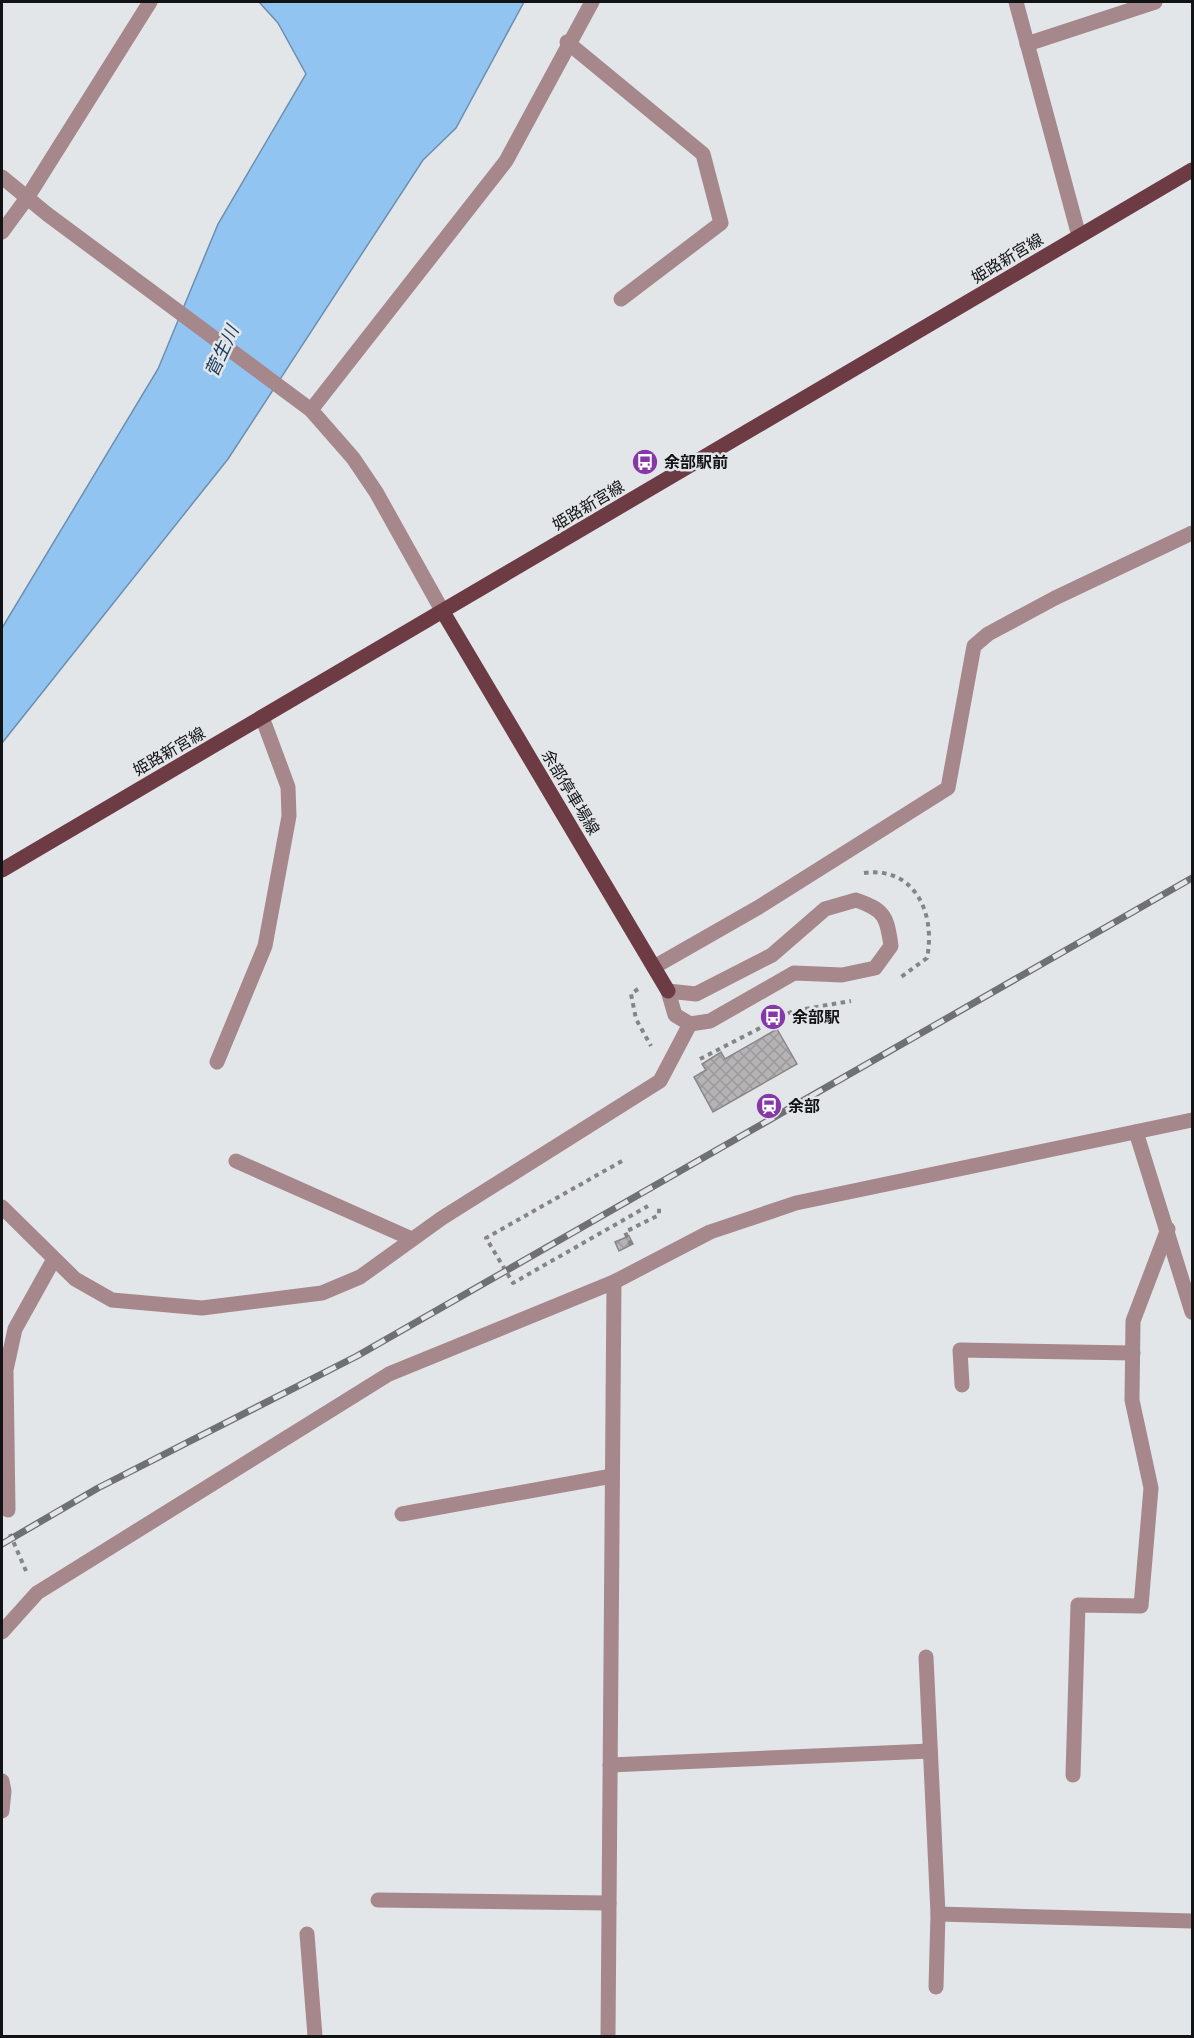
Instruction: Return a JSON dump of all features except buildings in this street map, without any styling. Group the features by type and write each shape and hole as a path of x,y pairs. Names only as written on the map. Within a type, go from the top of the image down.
{"main road":[{"name":"姫路新宮線","path":"2,870 1192,171"},
{"name":"余部停車場線","path":"443,612 668,991"}],"street":[{"path":"2,232 27,198 150,2"},
{"path":"311,410 506,161 567,42 592,2"},
{"path":"1016,2 1079,236"},
{"path":"1027,44 1155,2"},
{"path":"567,42 703,154 721,223 621,299"},
{"path":"2,177 46,214 311,410 353,458 376,492 443,612"},
{"path":"654,967 759,906 948,788 974,646 988,634 1056,598 1192,533"},
{"path":"217,1062 265,946 289,816 288,787 262,717"},
{"path":"856,900 875,907 888,922 891,946 875,968 842,975 794,973 710,1021 690,1024 675,1015 668,991 696,994 772,955 825,909 856,900"},
{"path":"2,1207 75,1279 112,1300 202,1308 322,1293 360,1276 412,1239 660,1081 690,1024"},
{"path":"2,1632 37,1593 389,1374 614,1282 710,1232 796,1203 1192,1120"},
{"path":"1136,1132 1192,1312"},
{"path":"236,1161 412,1239"},
{"path":"1073,1775 1078,1605 1141,1606 1151,1488 1132,1400 1133,1321 1168,1229"},
{"path":"8,1510 6,1371 15,1329 54,1259"},
{"path":"608,2037 614,1282"},
{"path":"962,1385 960,1350 1133,1353"},
{"path":"402,1514 612,1476"},
{"path":"926,1657 938,1914 936,1987"},
{"path":"610,1765 930,1751"},
{"path":"2,1781 4,1791 2,1811"},
{"path":"378,1899 609,1903"},
{"path":"938,1914 1192,1921"},
{"path":"307,1934 315,2037"}],"path":[{"path":"622,1161 486,1238 513,1283 648,1206"},
{"path":"635,1252 625,1232 659,1215 659,1208"},
{"path":"8,1510 11,1539 37,1593"}],"water":[{"name":"菅生川","path":"259,2 524,2 456,128 423,160 228,459 2,743 2,628 158,369 218,224 306,74 278,23"}],"railway":[{"path":"2,1544 98,1488 357,1356 1192,878"}],"place":[{"name":"余部駅前","path":"645,462"},
{"name":"余部駅","path":"773,1017"},
{"name":"余部","path":"769,1106"}]}
